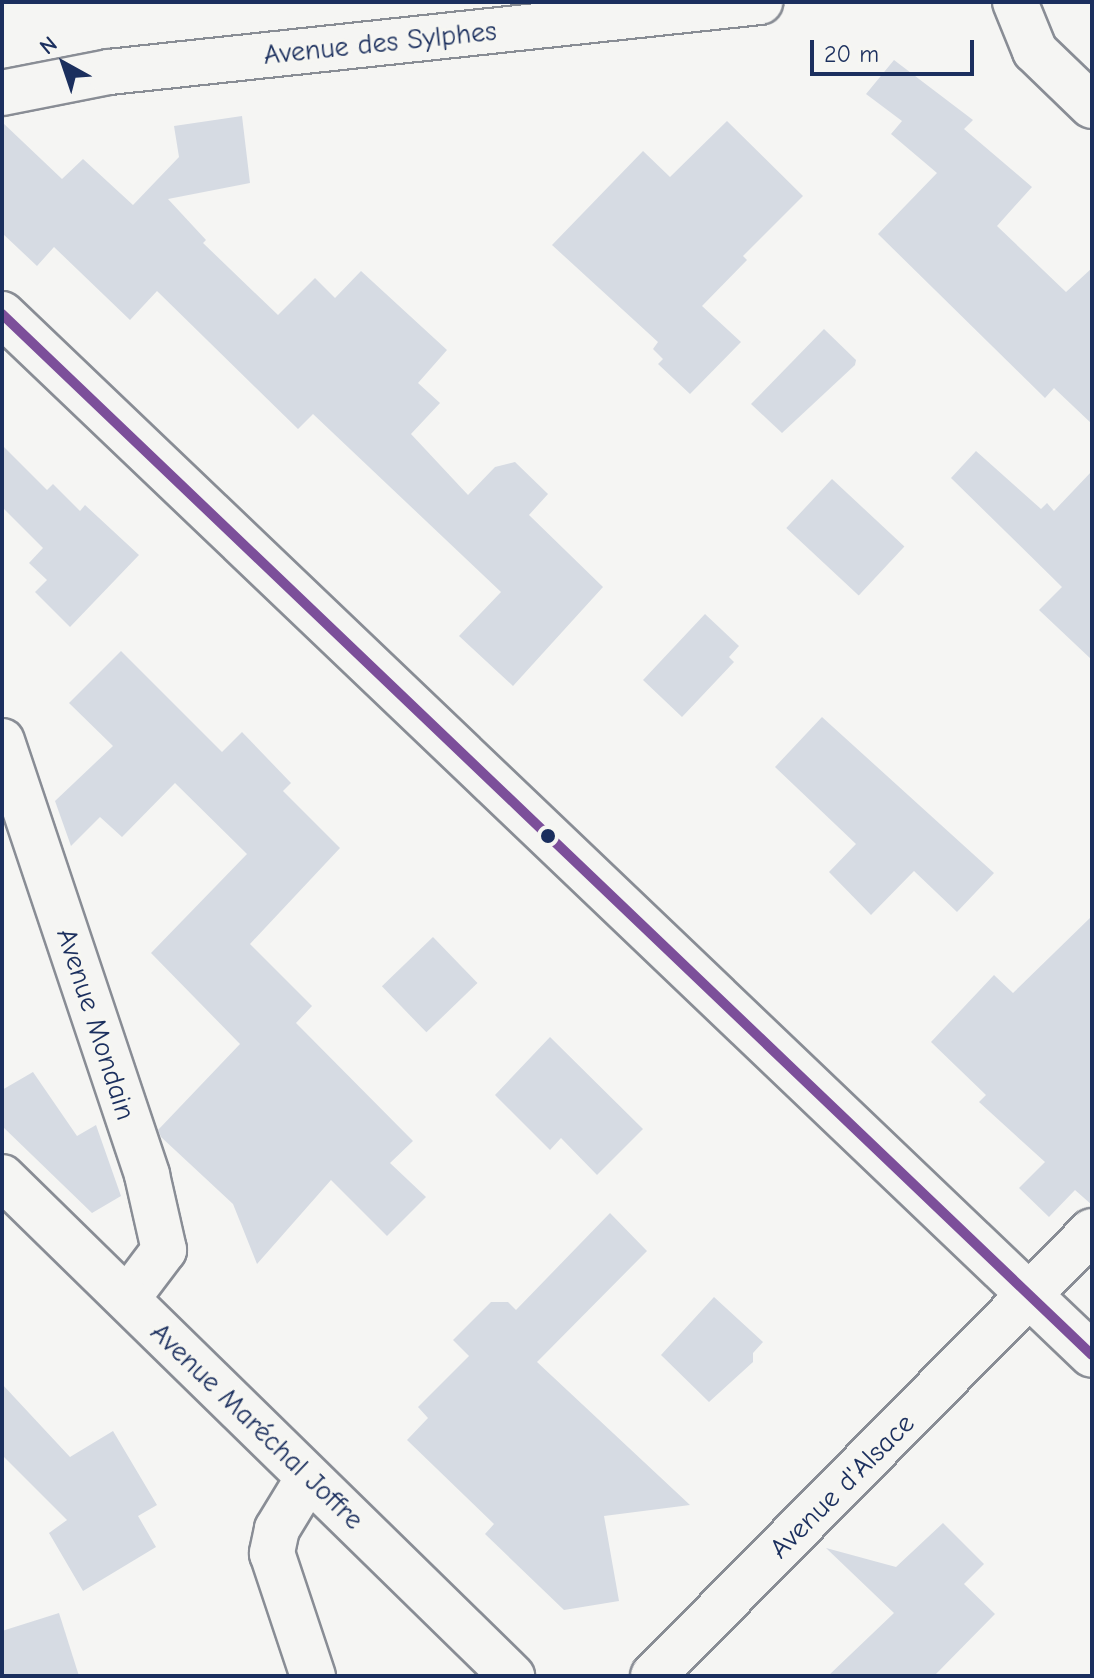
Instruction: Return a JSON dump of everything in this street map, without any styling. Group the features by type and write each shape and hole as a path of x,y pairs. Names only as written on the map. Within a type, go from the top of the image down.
{"street":[{"name":"Avenue des Sylphes","path":"2,93 109,72 760,2"},
{"path":"1015,2 1035,51 1092,106"},
{"path":"2,314 1092,1355"},
{"name":"Avenue Mondain","path":"2,741 147,1175 164,1250 127,1299"},
{"name":"Avenue Maréchal Joffre","path":"2,1177 512,1676"},
{"name":"Avenue d'Alsace","path":"653,1676 1092,1231"},
{"path":"308,1478 277,1529 272,1553 313,1676"}],"building":[{"path":"894,60 973,120 964,129 1032,187 997,226 1066,292 1092,268 1092,424 1054,388 1045,398 878,234 937,173 891,134 902,121 866,94"},
{"path":"242,116 250,183 168,199 206,240 203,243 278,315 315,278 335,298 361,271 447,350 418,383 440,403 411,434 468,495 495,467 515,462 548,494 529,515 603,587 513,686 459,636 501,592 313,414 298,429 157,291 130,320 54,247 37,266 2,233 2,122 62,179 83,159 133,205 179,157 174,126"},
{"path":"727,121 803,196 743,256 747,260 702,306 741,342 690,394 658,364 663,359 653,349 658,342 552,245 643,151 670,177"},
{"path":"824,329 856,360 855,365 782,433 751,404"},
{"path":"2,445 47,490 53,484 80,511 85,505 139,555 70,627 35,592 47,580 29,563 43,548 2,507"},
{"path":"976,451 1041,509 1047,503 1054,511 1092,471 1092,660 1039,610 1062,587 951,478"},
{"path":"832,479 904,547 859,596 786,528"},
{"path":"705,614 739,646 729,657 734,662 682,717 643,680"},
{"path":"121,651 222,752 242,732 291,783 283,791 340,848 250,944 312,1006 296,1023 413,1141 390,1163 426,1197 387,1236 331,1180 257,1264 233,1204 161,1137 158,1130 240,1044 151,953 247,854 175,783 122,837 100,817 71,846 55,801 113,746 69,703"},
{"path":"822,717 994,873 957,912 914,871 871,915 829,872 856,844 775,767"},
{"path":"1092,916 1092,1205 1075,1190 1049,1217 1019,1188 1045,1162 979,1102 986,1095 931,1042 994,975 1013,993"},
{"path":"433,937 477,983 426,1032 382,986"},
{"path":"550,1037 643,1129 597,1175 561,1138 550,1150 495,1095"},
{"path":"33,1072 77,1136 96,1125 121,1196 92,1213 2,1126 2,1090"},
{"path":"610,1213 647,1251 537,1362 690,1505 604,1516 619,1601 564,1610 485,1534 494,1524 407,1440 428,1418 418,1407 469,1356 453,1340 491,1302 508,1302 516,1310"},
{"path":"714,1297 763,1342 753,1353 753,1362 709,1402 661,1355"},
{"path":"2,1384 70,1457 113,1431 157,1505 138,1516 156,1547 83,1591 49,1533 67,1520 2,1455"},
{"path":"943,1523 984,1564 964,1584 995,1614 934,1676 828,1676 894,1613 826,1548 896,1567"},
{"path":"59,1613 79,1676 2,1676 2,1631"}],"transit line":[{"path":"2,314 1092,1355"}]}
